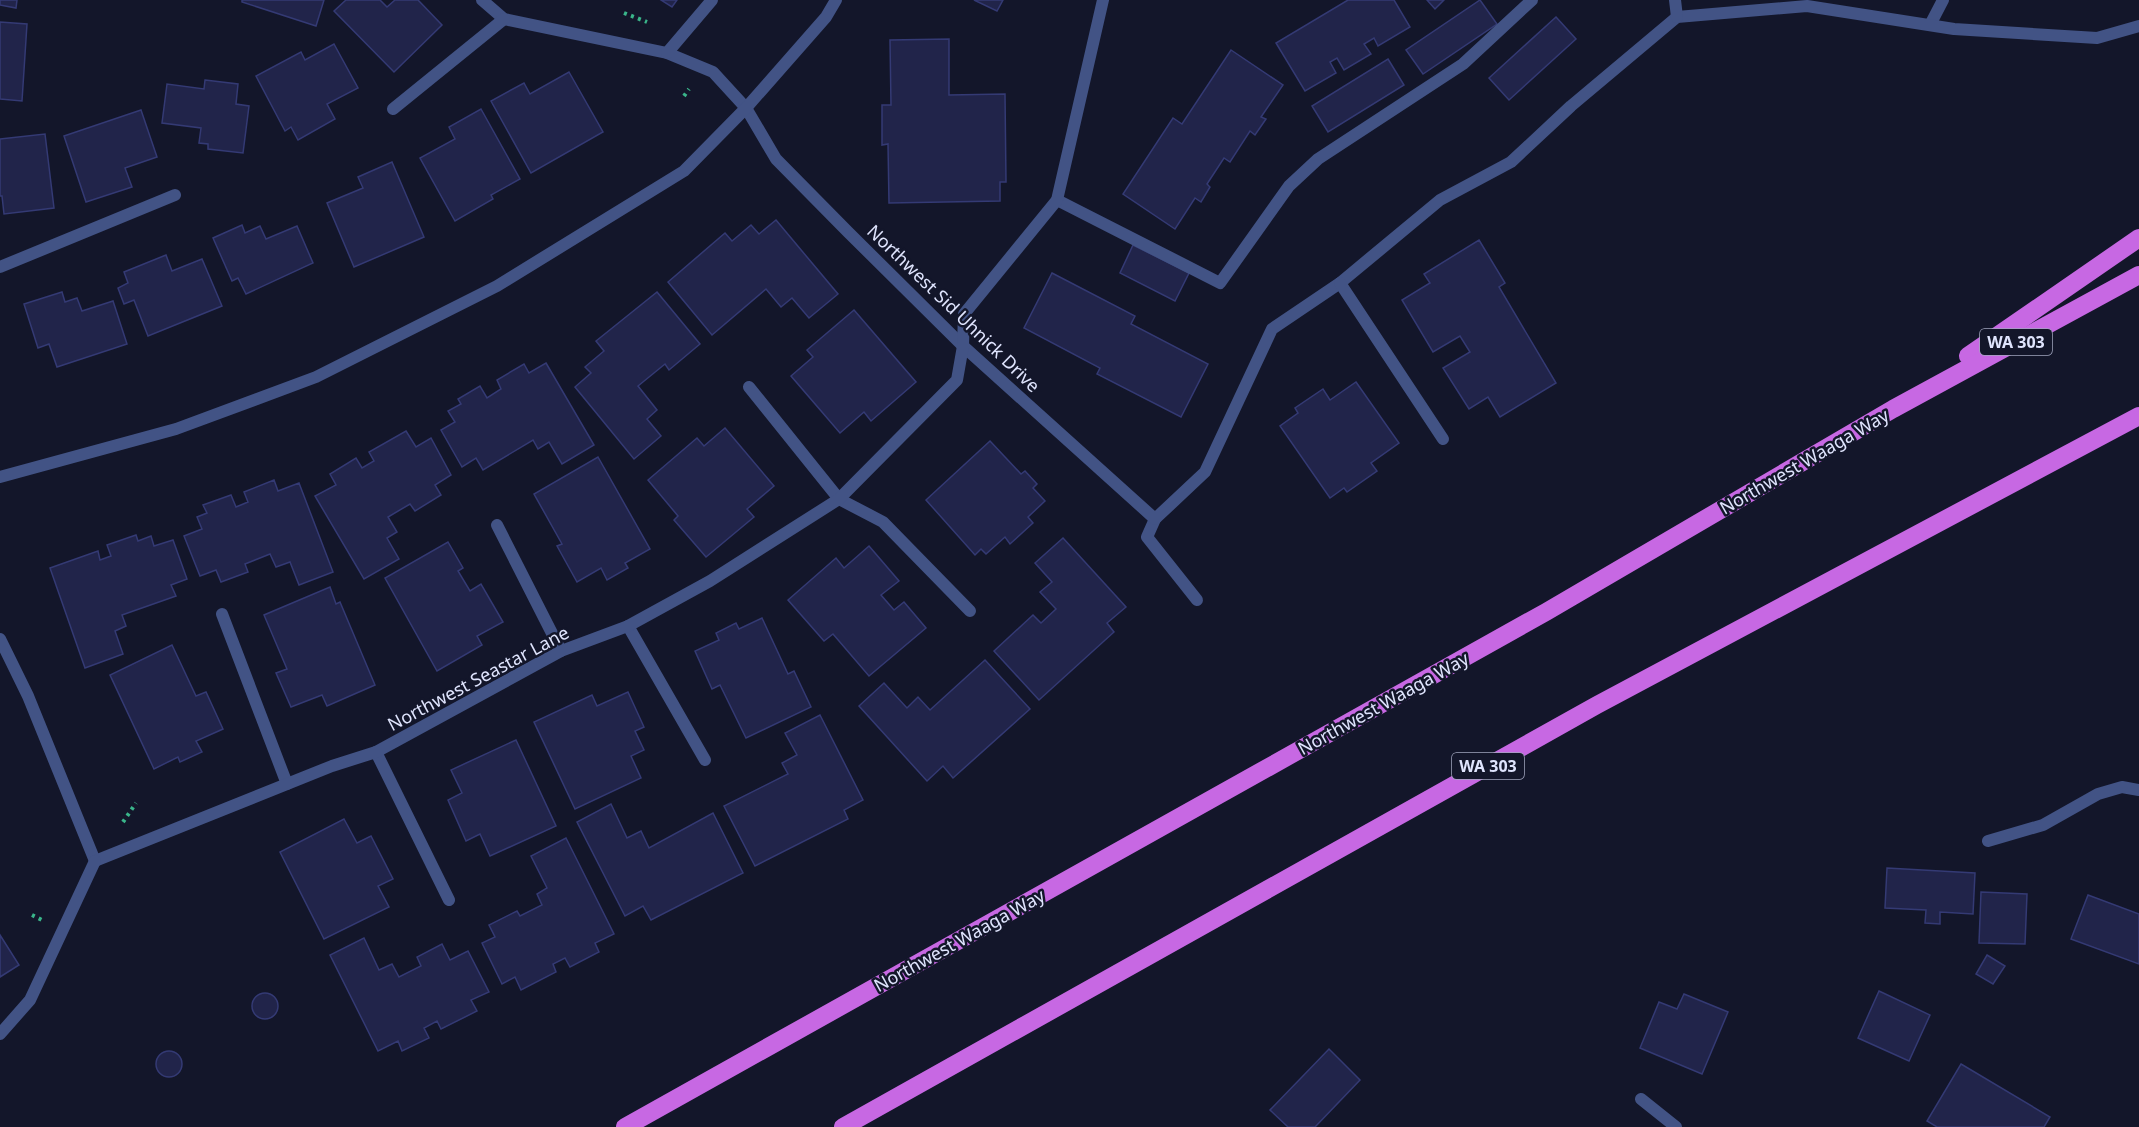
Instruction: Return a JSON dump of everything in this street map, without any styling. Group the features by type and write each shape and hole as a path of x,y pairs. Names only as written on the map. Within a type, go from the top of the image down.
{"highway":[{"path":"1893,409 2139,238"},
{"name":"Northwest Waaga Way","path":"625,1127 1546,612 1893,409 2139,275"},
{"name":"WA 303","path":"843,1127 1598,705 2139,416"}],"street":[{"path":"393,109 504,19 482,0"},
{"path":"667,53 712,0"},
{"path":"0,477 176,429 316,377 496,286 684,171 746,108 825,17 836,0"},
{"path":"1103,0 1057,200 1220,284 1289,186 1318,159 1463,64 1532,0"},
{"path":"1675,0 1677,17"},
{"path":"1930,25 1943,0"},
{"path":"1197,600 1147,537 1155,519 1206,472 1272,329 1340,283 1440,200 1511,162 1571,106 1677,17 1807,6 1954,28 2097,38 2139,26"},
{"name":"Northwest Sid Uhnick Drive","path":"504,19 667,53 713,72 746,108 776,159 963,346 1155,519"},
{"path":"0,267 175,195"},
{"name":"Northwest Seastar Lane","path":"95,861 332,766 376,752 561,651 628,626 710,581 839,499 957,380 963,346 964,314 1057,200"},
{"path":"1340,283 1443,439"},
{"path":"749,387 839,499 884,522 970,611"},
{"path":"497,525 561,651"},
{"path":"222,614 287,784"},
{"path":"628,626 705,760"},
{"path":"0,639 27,696 95,861 30,1000 0,1034"},
{"path":"376,752 449,900"},
{"path":"1988,841 2043,825 2098,794 2122,787 2139,790"},
{"path":"1641,1099 1676,1127"}],"building":[{"path":"0,0 17,0 16,8 0,5"},
{"path":"242,0 324,0 316,26 242,2"},
{"path":"346,0 380,0 387,7 395,0 418,0 442,25 394,72 334,11"},
{"path":"661,0 677,0 672,7"},
{"path":"974,0 1003,0 997,11"},
{"path":"1348,0 1394,0 1410,27 1378,46 1374,38 1364,44 1371,54 1344,70 1337,58 1330,62 1336,73 1305,91 1276,43"},
{"path":"1427,0 1444,0 1435,9"},
{"path":"1480,0 1497,24 1423,74 1406,50"},
{"path":"1556,17 1576,39 1509,100 1489,78"},
{"path":"0,22 27,24 22,101 0,99"},
{"path":"949,39 949,95 1005,94 1006,182 1000,182 1000,201 889,203 888,144 882,145 882,105 891,105 890,40"},
{"path":"334,44 358,88 327,104 335,119 298,140 291,127 285,131 256,76 301,52 305,60"},
{"path":"1231,50 1283,85 1261,117 1266,119 1255,135 1250,131 1230,162 1224,158 1207,184 1210,187 1201,202 1195,198 1175,229 1123,194 1173,118 1182,124"},
{"path":"1388,59 1404,85 1328,132 1312,106"},
{"path":"569,72 603,132 531,173 491,101 524,83 530,94"},
{"path":"205,80 238,84 236,104 249,106 243,153 208,149 208,144 199,143 201,128 162,123 167,84 204,89"},
{"path":"481,109 520,179 491,195 493,199 455,221 420,158 455,139 449,127"},
{"path":"141,110 157,157 125,168 132,187 86,202 64,136"},
{"path":"45,134 54,208 4,214 2,196 0,196 0,139"},
{"path":"392,162 424,237 354,267 327,203 363,188 358,177"},
{"path":"776,220 838,294 809,318 792,298 781,307 766,289 712,335 668,282 725,233 732,241 751,225 759,234"},
{"path":"242,225 245,233 260,226 266,239 297,226 313,263 246,294 238,278 232,281 213,238"},
{"path":"1479,240 1505,283 1499,287 1556,383 1500,417 1488,397 1469,409 1443,368 1470,352 1460,336 1433,352 1402,300 1430,283 1424,274"},
{"path":"1133,245 1189,273 1175,301 1120,273"},
{"path":"166,255 172,271 202,259 222,306 148,336 134,300 124,304 118,288 128,283 124,272"},
{"path":"1052,273 1135,316 1131,324 1208,364 1181,417 1097,374 1100,368 1024,328"},
{"path":"62,292 65,302 77,298 82,311 113,301 127,344 57,367 49,344 38,348 24,304"},
{"path":"657,292 700,344 669,370 665,364 638,386 657,410 647,419 661,436 634,459 575,387 591,373 585,367 604,351 596,341"},
{"path":"854,310 916,382 871,421 864,412 840,433 791,376 813,357 807,350"},
{"path":"546,363 594,445 562,464 549,442 538,449 533,440 483,470 476,458 462,467 441,430 455,422 448,411 461,404 458,399 480,386 487,398 501,389 497,380 524,364 529,373"},
{"path":"1356,382 1399,443 1371,463 1377,471 1347,492 1344,488 1330,498 1280,426 1298,413 1295,408 1323,389 1330,400"},
{"path":"725,428 774,486 747,509 754,517 706,557 674,520 678,516 648,480 697,438 704,446"},
{"path":"406,431 416,447 431,438 451,475 435,485 441,495 415,511 410,504 388,517 397,532 387,538 399,559 364,579 315,496 336,485 330,474 356,458 362,468 374,461 369,452"},
{"path":"990,441 1021,474 1025,471 1037,484 1033,488 1045,501 1028,517 1033,523 1010,544 1005,537 986,554 981,549 975,555 926,500"},
{"path":"598,457 650,549 625,563 628,568 607,580 601,568 577,582 557,546 562,544 534,494"},
{"path":"274,480 278,491 299,483 333,572 299,585 290,562 276,567 270,554 245,564 248,572 221,582 216,570 200,576 184,536 202,529 197,517 207,513 203,505 231,495 236,507 248,502 244,492"},
{"path":"136,535 138,541 151,536 154,546 173,540 187,579 171,585 176,596 122,615 126,626 115,631 123,654 85,668 50,568 98,551 100,560 111,556 107,545"},
{"path":"1063,538 1126,607 1107,623 1114,632 1039,700 994,651 1033,615 1041,623 1056,609 1040,592 1052,582 1035,563"},
{"path":"448,542 463,568 458,571 470,591 481,584 503,622 477,636 482,645 437,671 385,578"},
{"path":"869,546 899,581 881,595 894,610 904,602 926,628 869,676 833,634 824,641 788,600 836,558 844,568"},
{"path":"330,587 336,604 340,602 375,685 327,706 322,695 291,707 276,673 287,669 264,615"},
{"path":"762,618 788,674 794,671 811,707 746,738 720,685 712,689 695,651 719,640 716,633 736,623 739,629"},
{"path":"172,645 196,696 206,692 223,729 196,741 202,752 180,762 178,757 154,769 110,675"},
{"path":"985,660 1030,709 953,778 943,766 927,781 859,706 884,683 907,708 918,697 930,710"},
{"path":"628,692 644,727 635,731 644,750 631,756 641,778 575,809 534,722 592,695 597,706"},
{"path":"820,715 863,800 844,810 848,819 755,866 724,806 788,774 782,763 797,755 785,733"},
{"path":"516,740 556,826 490,856 480,834 466,841 448,800 462,793 451,770"},
{"path":"611,804 627,838 641,831 649,848 713,813 743,873 651,920 643,906 625,916 577,822"},
{"path":"344,819 357,843 371,836 393,879 378,886 389,907 324,939 280,852"},
{"path":"566,838 614,934 595,943 599,952 570,967 565,958 553,964 556,972 521,990 515,977 502,984 482,943 495,937 489,925 517,911 520,916 542,905 537,894 547,888 531,856"},
{"path":"1887,868 1975,873 1973,914 1940,912 1940,924 1925,923 1926,910 1885,908"},
{"path":"1981,892 2027,894 2025,944 1979,943"},
{"path":"2088,895 2139,914 2139,964 2071,939"},
{"path":"0,935 19,965 0,977"},
{"path":"364,938 379,970 392,964 399,977 421,966 417,957 442,944 450,960 468,951 489,992 471,1000 477,1011 441,1029 437,1021 424,1028 429,1038 402,1051 398,1041 378,1051 330,955"},
{"path":"1987,955 2005,966 1993,984 1976,974"},
{"path":"1879,991 1930,1015 1909,1061 1858,1038"},
{"path":"265,993 274,997 278,1006 274,1015 265,1019 256,1015 252,1006 256,997"},
{"path":"1684,994 1728,1012 1702,1074 1640,1048 1659,1002 1677,1009"},
{"path":"1329,1049 1360,1080 1315,1127 1288,1127 1270,1110"},
{"path":"169,1051 178,1055 182,1064 178,1073 169,1077 160,1073 156,1064 160,1055"},
{"path":"1961,1064 2050,1117 2044,1127 1937,1127 1927,1121"}]}
